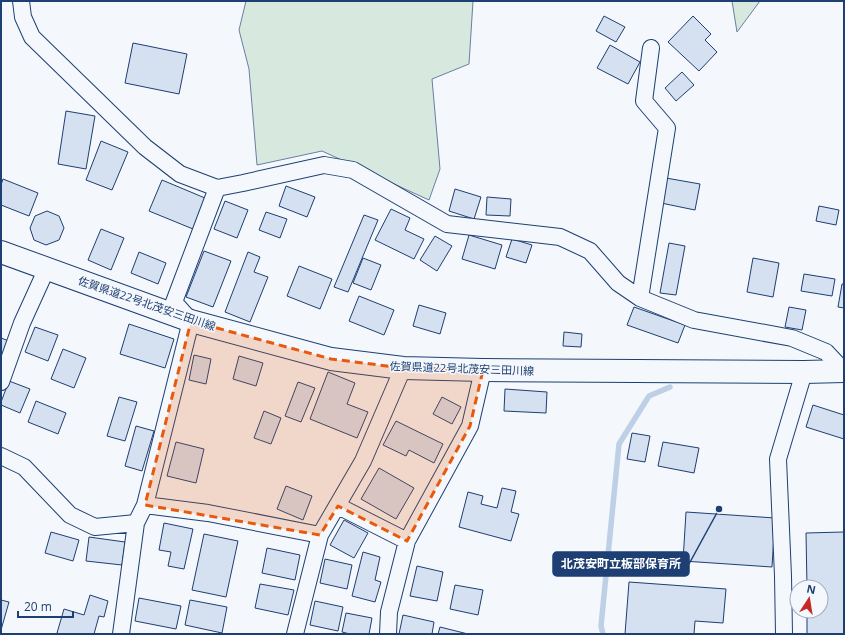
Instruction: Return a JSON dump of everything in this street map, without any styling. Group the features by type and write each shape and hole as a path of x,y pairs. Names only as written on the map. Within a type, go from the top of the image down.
{"main road":[{"name":"佐賀県道22号北茂安三田川線","path":"1,252 191,321 331,359 403,368 483,370 844,371"}],"street":[{"path":"21,1 23,17 32,37 145,147 180,174 217,188 243,184 324,165 353,170 447,224 560,237 590,251 618,283 640,298 694,320 792,338 826,352 844,371"},
{"path":"640,298 667,128 644,101 651,48"},
{"path":"121,634 136,523 145,504 191,321 174,302 217,188"},
{"path":"1,382 22,323 47,268"},
{"path":"295,634 320,535 363,461 403,368"},
{"path":"388,634 389,612 407,541 470,426 483,370"},
{"path":"784,634 778,459 804,372"},
{"path":"1,456 24,467 70,515 76,518 95,527 136,523"},
{"path":"145,504 208,513 320,535"},
{"path":"338,506 407,541"}],"highlighted area":[{"path":"191,321 331,359 403,368 483,370 470,426 407,541 338,506 320,535 145,505"}],"shaded area":[{"path":"246,1 473,1 469,64 432,79 440,169 429,200 322,151 257,165 249,69 239,30"},
{"path":"732,1 760,1 737,32"}],"building":[{"path":"604,16 625,27 616,42 596,31"},
{"path":"693,16 711,34 705,40 717,52 699,71 668,42"},
{"path":"133,43 187,54 179,94 125,83"},
{"path":"610,45 640,62 628,84 597,68"},
{"path":"682,72 694,85 676,101 665,88"},
{"path":"66,111 95,116 86,169 58,164"},
{"path":"101,141 128,152 112,190 86,180"},
{"path":"666,178 700,184 695,210 661,203"},
{"path":"3,179 38,193 29,216 1,205 1,185"},
{"path":"162,180 205,198 193,229 149,211"},
{"path":"286,186 315,197 307,217 279,206"},
{"path":"455,189 481,197 474,219 449,211"},
{"path":"487,197 511,199 510,216 486,215"},
{"path":"225,201 248,210 237,238 214,229"},
{"path":"819,206 839,210 836,225 816,221"},
{"path":"391,209 410,218 405,230 424,239 414,259 375,240"},
{"path":"47,211 59,216 64,228 59,240 46,245 34,240 30,228 35,216"},
{"path":"266,212 287,219 280,238 259,230"},
{"path":"364,215 378,220 348,292 334,287"},
{"path":"101,229 124,238 111,270 88,260"},
{"path":"469,235 502,245 495,269 462,259"},
{"path":"435,236 452,246 437,271 420,260"},
{"path":"512,239 532,245 526,263 506,257"},
{"path":"669,243 685,246 676,295 660,293"},
{"path":"204,251 231,261 213,307 186,297"},
{"path":"139,252 166,263 158,284 131,273"},
{"path":"248,252 260,257 254,272 268,277 250,322 225,312"},
{"path":"363,258 381,265 371,290 353,283"},
{"path":"753,258 779,263 773,297 747,292"},
{"path":"299,266 332,279 320,309 287,296"},
{"path":"804,274 835,279 832,296 801,291"},
{"path":"842,284 844,284 844,308 838,307"},
{"path":"359,296 394,310 384,335 349,321"},
{"path":"419,305 446,313 440,334 413,326"},
{"path":"634,307 685,325 678,343 627,325"},
{"path":"789,307 806,310 802,330 785,327"},
{"path":"129,324 174,339 165,368 120,354"},
{"path":"35,327 58,335 48,361 25,352"},
{"path":"564,332 582,334 581,347 563,346"},
{"path":"1,338 9,341 1,360"},
{"path":"63,349 86,358 74,388 51,379"},
{"path":"194,355 211,359 206,384 189,380"},
{"path":"239,356 263,363 256,386 233,379"},
{"path":"328,372 355,383 347,404 368,412 357,438 310,419"},
{"path":"9,381 30,389 20,413 1,405"},
{"path":"298,382 315,388 301,422 285,416"},
{"path":"505,389 547,392 546,413 504,411"},
{"path":"119,397 137,402 125,441 107,436"},
{"path":"442,397 461,407 452,424 433,414"},
{"path":"36,401 66,413 58,434 28,422"},
{"path":"813,405 844,415 844,439 806,427"},
{"path":"264,411 281,418 271,444 254,438"},
{"path":"396,421 443,444 434,463 409,450 406,456 383,445"},
{"path":"136,426 154,431 142,471 125,466"},
{"path":"632,433 650,436 645,462 627,459"},
{"path":"176,442 204,449 196,483 167,476"},
{"path":"663,442 699,448 694,473 658,466"},
{"path":"379,468 414,488 396,519 361,499"},
{"path":"286,486 312,496 303,520 277,509"},
{"path":"502,488 516,491 511,512 519,514 511,541 459,527 468,492 483,496 481,504 497,508"},
{"path":"686,512 775,518 772,567 683,561"},
{"path":"344,520 368,533 354,558 330,545"},
{"path":"164,523 193,529 184,569 168,566 171,552 159,550"},
{"path":"51,532 79,540 73,561 45,553"},
{"path":"844,532 844,634 807,634 807,619 829,619 829,579 807,579 806,533"},
{"path":"204,534 238,541 226,597 192,590"},
{"path":"89,537 125,542 122,565 86,561"},
{"path":"267,548 300,555 295,580 262,573"},
{"path":"363,552 380,557 375,580 381,582 375,602 352,596"},
{"path":"325,559 352,565 347,589 320,583"},
{"path":"417,566 443,572 437,601 410,596"},
{"path":"629,582 726,589 723,623 695,621 694,634 625,634"},
{"path":"260,584 294,590 288,615 255,608"},
{"path":"455,585 483,590 478,615 450,609"},
{"path":"90,595 108,601 104,617 99,616 94,634 57,633 64,609 84,615"},
{"path":"139,598 181,606 176,629 135,621"},
{"path":"1,600 9,602 1,630"},
{"path":"190,600 227,607 222,633 185,625"},
{"path":"315,601 343,607 338,631 310,625"},
{"path":"346,613 372,618 369,634 350,634 342,632"},
{"path":"403,615 434,622 432,634 399,634"},
{"path":"440,627 468,634 438,634"}],"waterway":[{"path":"603,634 601,626 619,444 649,396 670,387"}],"place":[{"name":"北茂安町立板部保育所","path":"719,509"}]}
